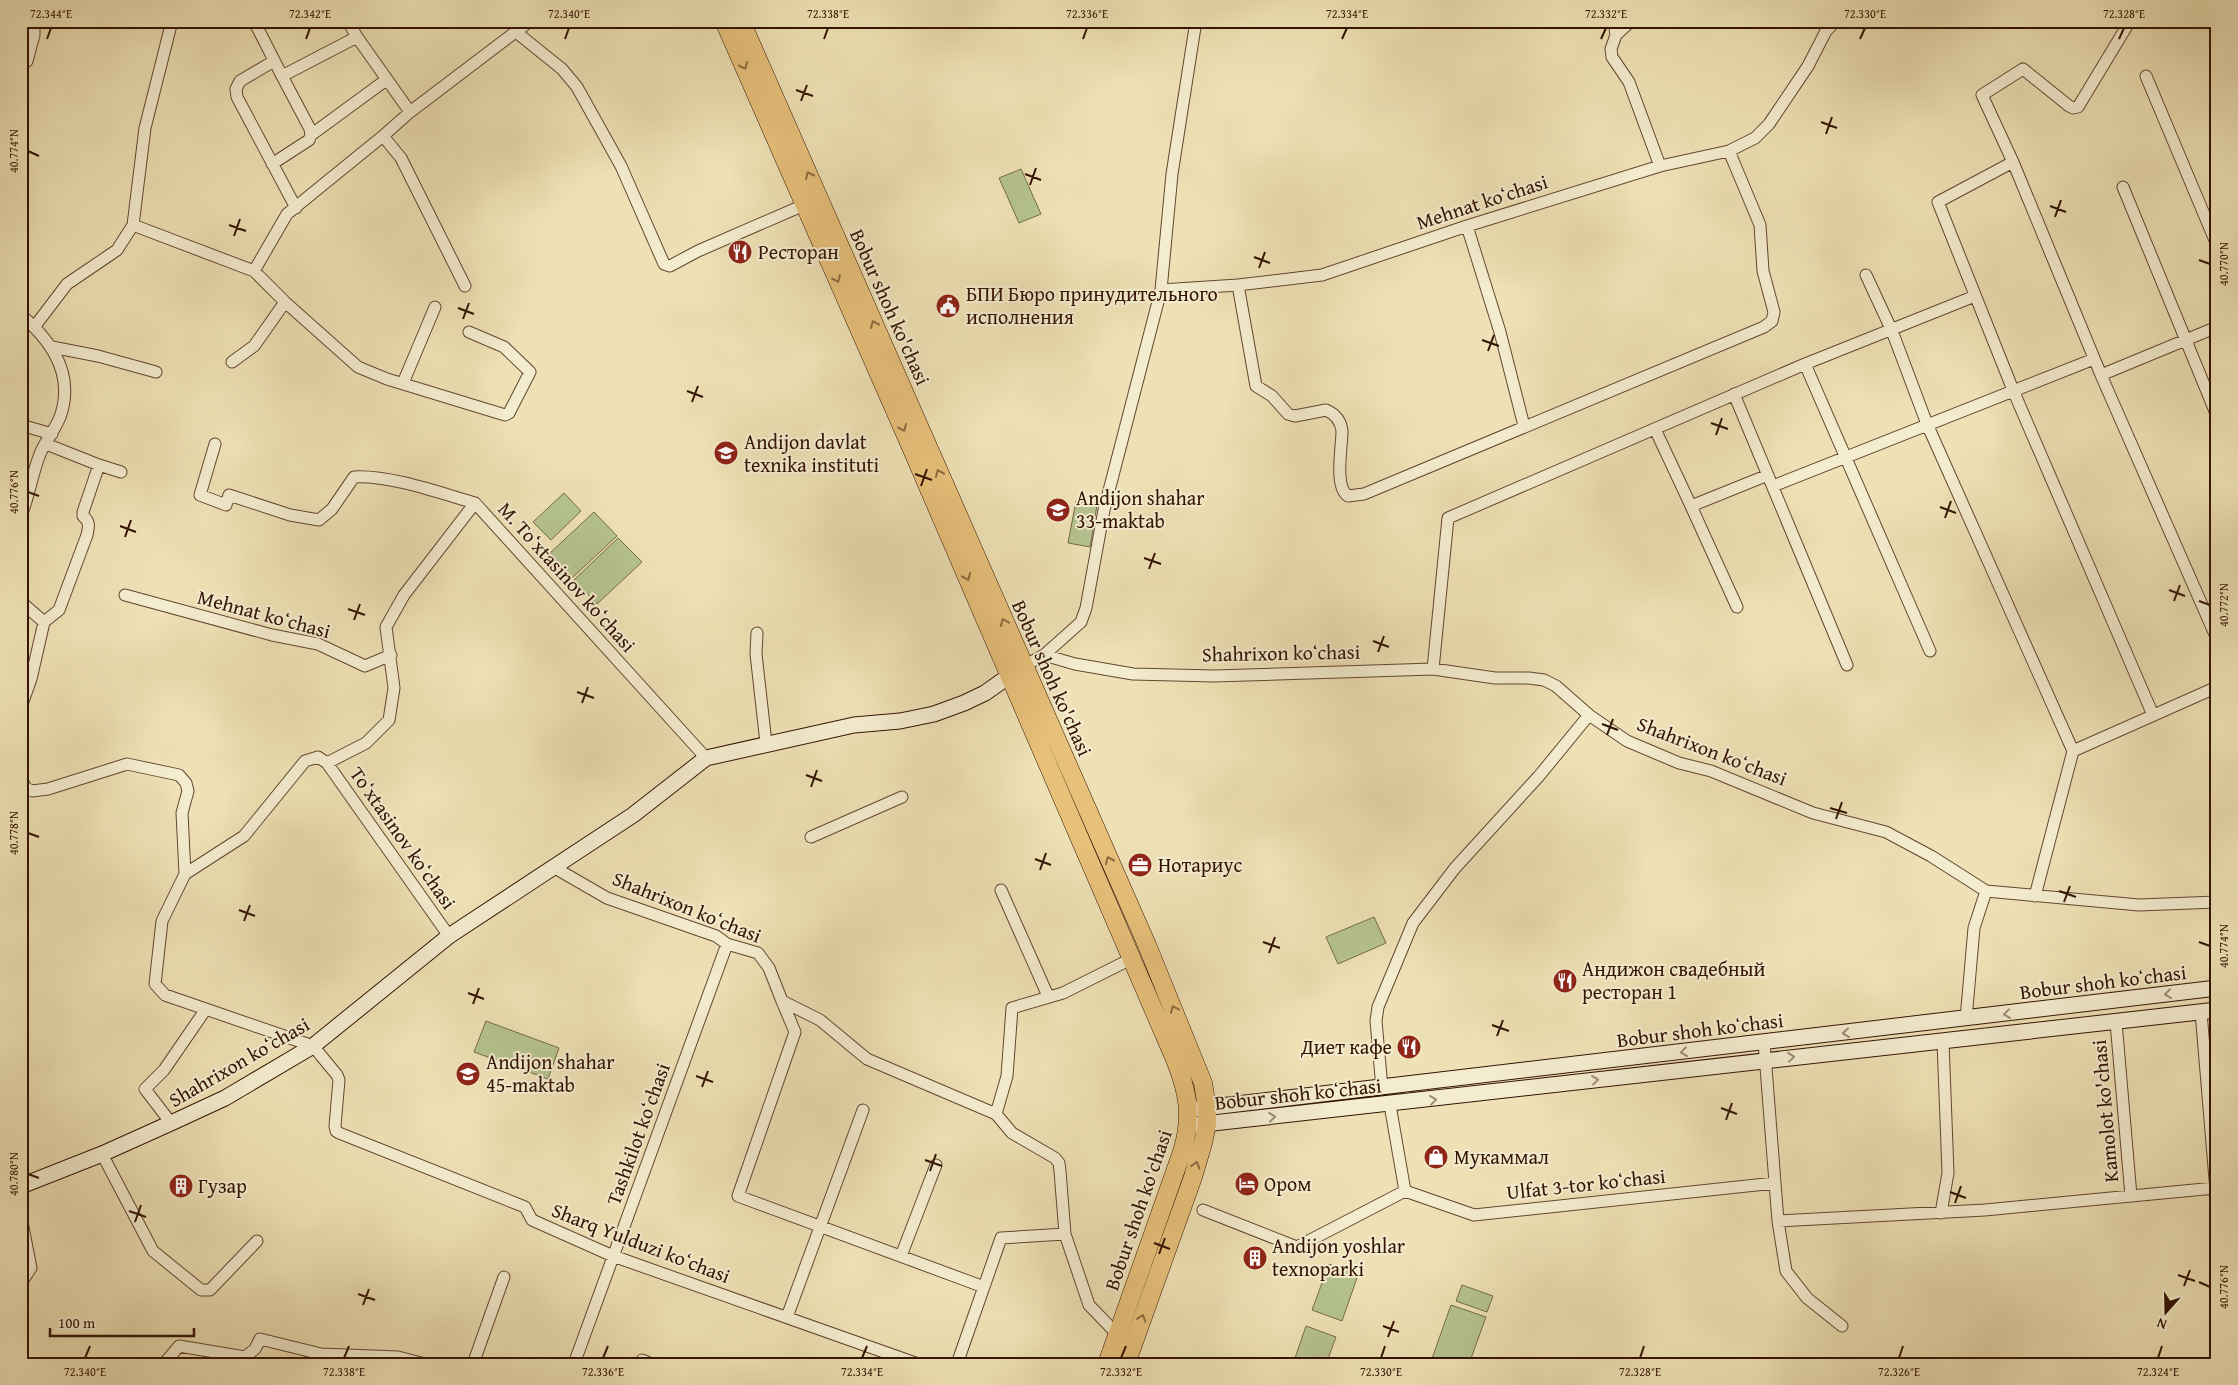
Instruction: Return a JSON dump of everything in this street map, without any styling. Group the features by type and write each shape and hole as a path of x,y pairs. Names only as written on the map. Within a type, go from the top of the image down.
{"main road":[{"name":"Bobur shoh ko'chasi","path":"724,21 903,429 1195,1059 1203,1083 1207,1116 1193,1177 1126,1364"},
{"name":"Bobur shoh ko'chasi","path":"741,21 1016,671 1131,958 1176,1061 1188,1097 1189,1118 1176,1170 1107,1364"},
{"name":"Shahrixon koʻchasi","path":"21,1186 171,1124 225,1098 313,1046 449,936 633,815 706,758 766,743 854,725 900,721 934,714 985,693 1016,671"},
{"name":"Bobur shoh koʻchasi","path":"1207,1116 1240,1104 2217,988"},
{"name":"Bobur shoh koʻchasi","path":"1189,1118 1207,1116 1244,1120 1390,1105 1766,1060 1943,1042 2217,1010"},
{"path":"1240,1104 1244,1120"}],"street":[{"path":"27,60 34,34 34,21"},
{"path":"35,326 67,284 117,250 133,225 145,128 172,21"},
{"path":"254,21 310,129 311,135"},
{"path":"348,21 386,80 410,112"},
{"path":"254,271 287,214 410,112 530,21"},
{"path":"1016,671 1044,654 1081,622 1086,608 1104,510 1161,290 1172,174 1196,21"},
{"path":"1614,21 1616,35"},
{"path":"1631,21 1616,35 1611,49 1612,58 1629,82 1660,166"},
{"name":"Mehnat koʻchasi","path":"1161,290 1238,285 1322,276 1467,226 1660,166 1729,151 1755,138 1770,124 1808,66 1826,31 1836,21"},
{"path":"2130,21 2078,107 2069,106 2023,69 1982,95 2013,162 2094,359 2217,638"},
{"path":"516,32 562,69 577,87 621,166 664,264 670,266 698,251 804,206"},
{"path":"282,76 357,36"},
{"path":"274,60 240,81 236,89 237,97 296,208"},
{"path":"2146,76 2217,245"},
{"path":"272,164 309,140 311,135 386,80"},
{"path":"383,136 401,158 465,286"},
{"path":"1238,285 1256,386 1272,396 1288,414 1295,416 1326,410 1337,418 1342,424 1340,481 1342,490 1348,496 1364,494 1755,331 1772,321 1774,312 1763,271 1760,225 1729,151"},
{"path":"2013,162 1938,202 2013,390 2153,715"},
{"path":"2123,186 2217,416"},
{"path":"133,225 254,271 285,302 358,367 505,415 509,413 530,372 504,347 469,332"},
{"path":"1467,226 1500,332 1524,426"},
{"path":"1866,275 1892,331 1927,424 2073,751 2035,896"},
{"path":"1433,669 1448,518 1805,364 1892,331 1975,296"},
{"path":"232,362 254,346 285,302"},
{"path":"403,383 436,307"},
{"path":"21,314 35,326 52,347 61,366 65,387 65,399 49,439 41,453 21,516"},
{"path":"2101,375 2217,327"},
{"path":"52,347 98,356 156,372"},
{"path":"1773,486 2094,359"},
{"path":"1805,364 1930,651"},
{"path":"1734,394 1848,665"},
{"path":"21,425 99,465 121,472"},
{"path":"1655,428 1737,607"},
{"path":"215,444 200,495 226,505 230,495 290,515 319,520 332,509 354,477 364,476 412,485 475,503"},
{"path":"21,707 31,679 44,622 59,610 66,596 87,535 89,525 83,516 83,512 99,465"},
{"path":"1690,506 1768,475"},
{"name":"M. Toʻxtasinov koʻchasi","path":"313,1046 165,995 155,984 162,921 186,874 244,836 305,761 318,757 327,762 366,742 389,720 394,688 386,626 404,595 475,503 706,758"},
{"name":"Mehnat koʻchasi","path":"125,595 272,635 318,644 362,665 368,666 391,655"},
{"path":"21,602 44,622"},
{"path":"757,634 756,654 766,743"},
{"name":"Shahrixon koʻchasi","path":"1044,654 1075,664 1134,674 1214,676 1433,669 1495,678 1544,680 1556,686 1589,715 1627,741 1679,763 1711,771 1813,813 1886,832 1931,856 1986,891 2139,905 2217,902"},
{"path":"2073,751 2217,687"},
{"path":"1382,1088 1376,1021 1378,1007 1413,922 1455,868 1539,776 1589,715"},
{"name":"Toʻxtasinov koʻchasi","path":"327,762 449,936"},
{"path":"21,779 26,788 48,790 127,764 179,775 186,782 188,791 182,813 186,874"},
{"path":"810,837 902,797"},
{"name":"Shahrixon koʻchasi","path":"555,868 607,898 716,936 726,944 758,953 768,968 795,1032 738,1196 820,1226"},
{"path":"1001,890 1048,996"},
{"path":"1966,1019 1974,928 1986,891"},
{"name":"Tashkilot koʻchasi","path":"574,1364 726,944"},
{"path":"996,1114 1007,1076 1012,1008 1063,992 1131,958"},
{"path":"782,1001 820,1020 867,1059 996,1114 1012,1133 1055,1158 1059,1163 1065,1234 1089,1305 1117,1334"},
{"path":"171,1124 145,1089 164,1070 206,1009"},
{"path":"2201,1012 2211,1083 2217,1203"},
{"name":"Kamolot ko'chasi","path":"2116,1022 2131,1196"},
{"path":"1764,1042 1778,1221 1786,1271 1807,1298 1842,1326"},
{"path":"1941,1213 1948,1173 1943,1042"},
{"name":"Sharq Yulduzi koʻchasi","path":"313,1046 339,1080 336,1131 525,1207 532,1220 613,1256 918,1364"},
{"path":"1204,1210 1297,1247 1405,1191 1390,1105"},
{"path":"787,1317 863,1110"},
{"path":"102,1154 153,1251 201,1290 210,1290 257,1241"},
{"path":"901,1256 936,1165"},
{"name":"Ulfat 3-tor koʻchasi","path":"1405,1191 1474,1214 1775,1183"},
{"path":"1778,1221 1941,1213 2215,1188"},
{"path":"21,1217 31,1268 21,1283"},
{"path":"820,1226 984,1287"},
{"path":"957,1364 1001,1238 1065,1234"},
{"path":"473,1364 504,1277"},
{"path":"164,1364 179,1346 245,1357 255,1349 260,1339 322,1354 361,1360 407,1358 425,1364"},
{"path":"640,1364 642,1360 652,1364"}],"green space":[{"path":"1021,169 1041,214 1019,223 999,178"},
{"path":"564,493 581,511 551,540 533,522"},
{"path":"1076,501 1097,505 1090,547 1068,543"},
{"path":"594,512 617,536 572,578 549,554"},
{"path":"618,538 642,562 597,604 574,580"},
{"path":"1374,917 1386,943 1338,964 1326,937"},
{"path":"486,1021 559,1048 548,1079 474,1052"},
{"path":"1329,1264 1358,1275 1342,1321 1312,1310"},
{"path":"1462,1285 1493,1296 1487,1312 1456,1301"},
{"path":"1451,1305 1486,1317 1469,1364 1430,1364"},
{"path":"1306,1326 1336,1337 1326,1364 1293,1364"}],"place":[{"name":"Ресторан","path":"740,252"},
{"name":"БПИ Бюро принудительного исполнения","path":"948,306"},
{"name":"Andijon davlat texnika instituti","path":"726,453"},
{"name":"Andijon shahar 33-maktab","path":"1058,510"},
{"name":"Нотариус","path":"1140,865"},
{"name":"Андижон свадебный ресторан 1","path":"1565,981"},
{"name":"Диет кафе","path":"1409,1047"},
{"name":"Andijon shahar 45-maktab","path":"468,1074"},
{"name":"Мукаммал","path":"1436,1157"},
{"name":"Ором","path":"1247,1184"},
{"name":"Гузар","path":"181,1186"},
{"name":"Andijon yoshlar texnoparki","path":"1255,1258"}]}
